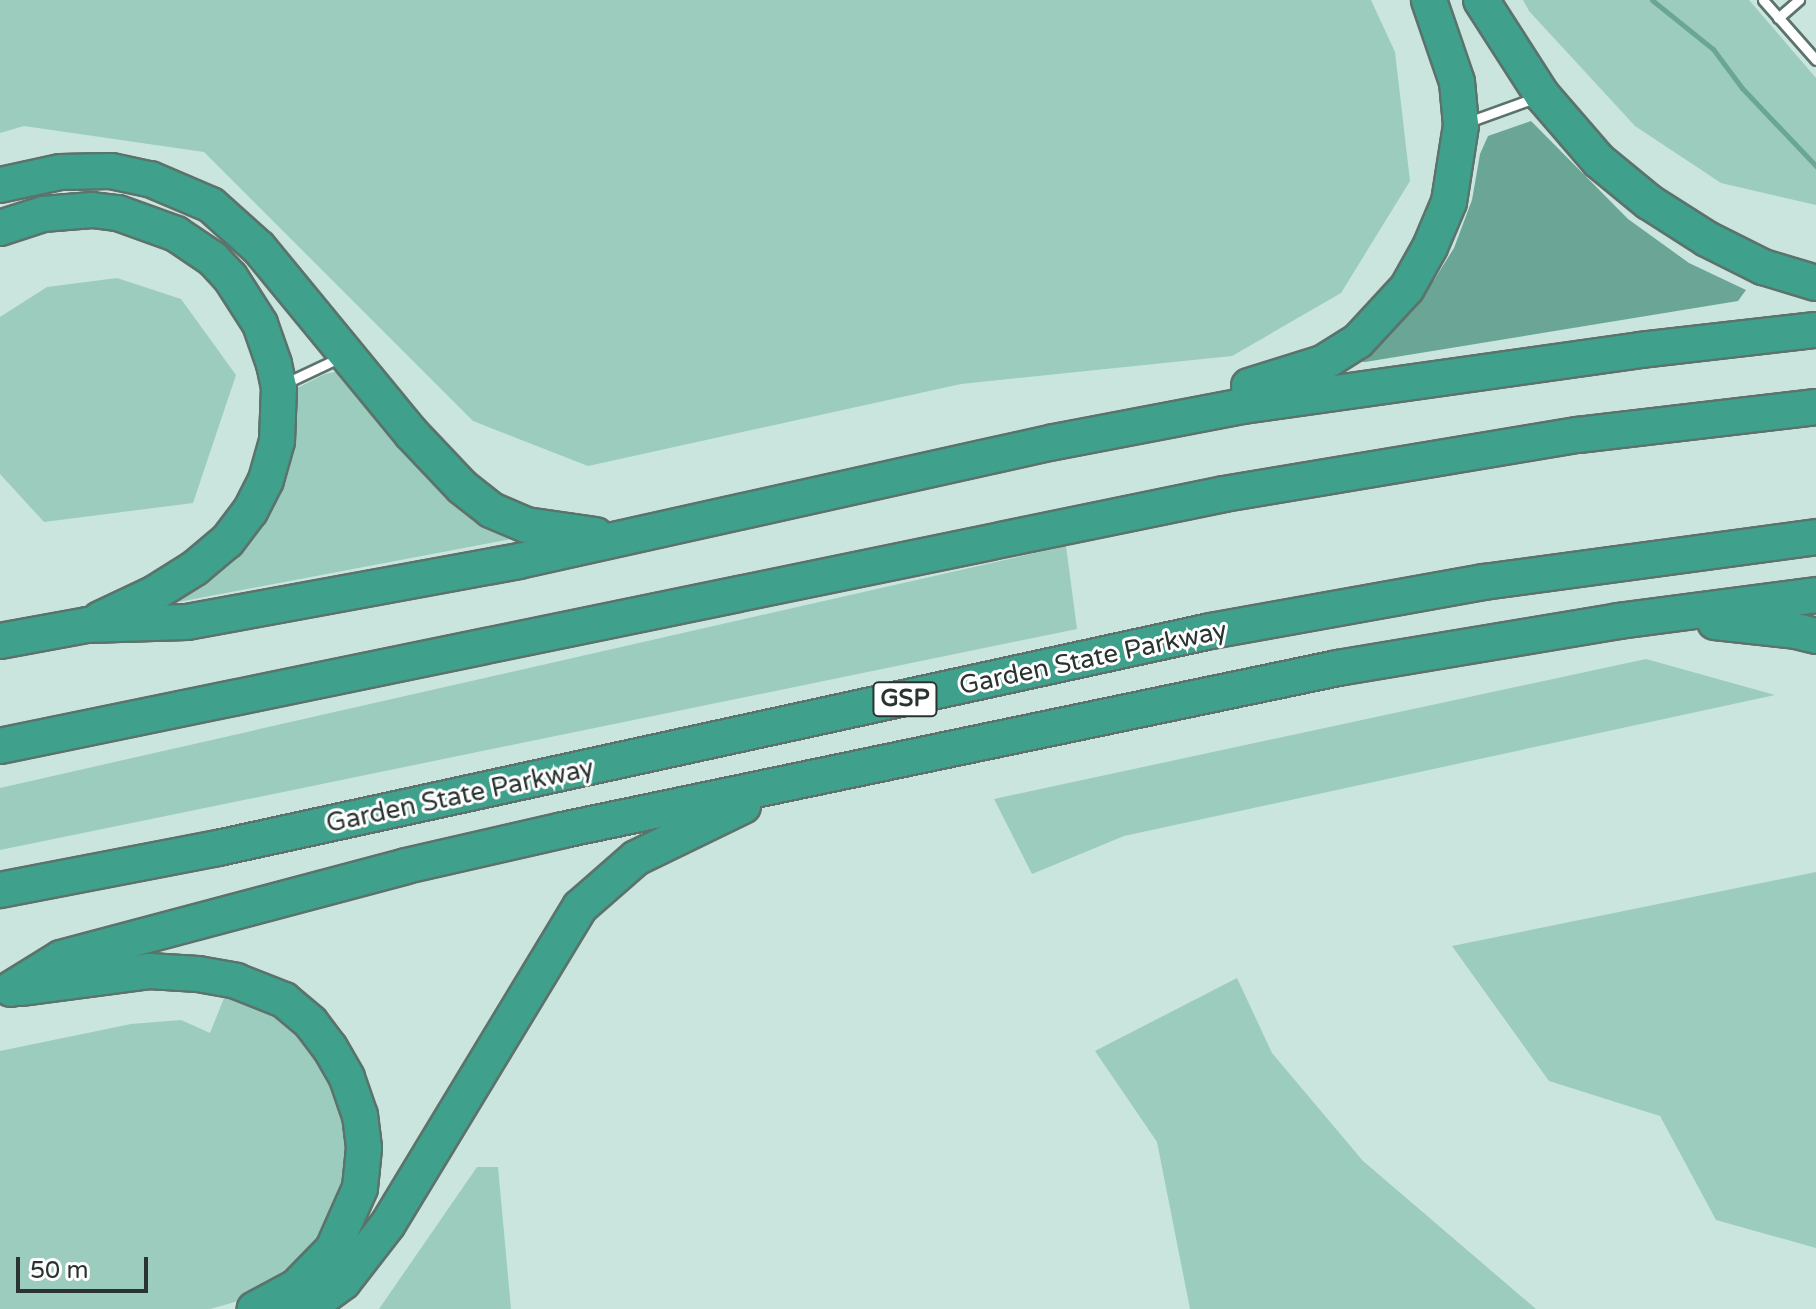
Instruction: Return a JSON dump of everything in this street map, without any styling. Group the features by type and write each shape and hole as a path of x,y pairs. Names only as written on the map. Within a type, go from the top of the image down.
{"highway":[{"path":"1054,442 1298,373 1323,363 1358,341 1407,288 1430,247 1449,202 1461,125 1457,82 1429,0"},
{"path":"1481,0 1542,95 1599,161 1649,202 1707,239 1763,267 1816,283"},
{"path":"0,185 60,172 111,171 150,179 211,205 259,248 438,464 491,510 526,525 571,534 632,536"},
{"path":"0,228 43,214 92,210 118,213 176,234 213,259 245,298 260,324 279,387 279,426 272,463 258,497 238,528 195,568 155,593 87,625"},
{"path":"0,641 87,625 187,622 519,561 1054,442 1243,406 1640,350 1816,330"},
{"path":"0,746 1224,494 1578,435 1816,407"},
{"name":"Garden State Parkway","path":"0,890 218,848 1211,631 1484,582 1816,537"},
{"path":"5,990 61,958 406,866 797,780 1338,668 1619,621 1816,595"},
{"path":"1619,621 1732,622 1816,636"},
{"path":"306,1309 343,1282 388,1224 580,907 620,870 654,847 797,780"},
{"path":"5,990 149,971 211,976 262,989 284,1000 311,1023 347,1078 360,1115 364,1148 360,1188 333,1249 296,1287 255,1309"}],"lane":[{"path":"1763,0 1816,60"},
{"path":"1778,18 1799,0"},
{"path":"1461,125 1542,95"},
{"path":"279,387 346,354"}],"shaded area":[{"path":"0,0 1371,0 1395,52 1410,181 1341,293 1232,356 961,384 588,466 473,421 204,152 24,126 0,133"},
{"path":"1523,0 1749,0 1816,78 1816,205 1721,183 1635,126 1529,11"},
{"path":"1531,121 1628,219 1689,263 1746,290 1738,301 1365,362 1353,361 1394,329 1434,280 1454,248 1472,200 1480,154 1488,136"},
{"path":"117,278 181,299 236,375 193,503 44,522 0,474 0,317 47,287"},
{"path":"340,371 511,534 511,539 168,604 201,579 295,389 325,374"},
{"path":"1066,546 1077,629 0,850 0,788"},
{"path":"1646,659 1775,695 1124,836 1032,874 994,799"},
{"path":"1816,872 1816,1248 1716,1220 1660,1116 1549,1081 1452,946"},
{"path":"1237,978 1272,1053 1363,1161 1536,1309 1190,1309 1157,1142 1095,1051"},
{"path":"226,993 252,1000 305,1034 344,1092 354,1161 335,1225 294,1274 249,1298 210,1309 0,1309 0,1051 131,1024 181,1020 210,1033"},
{"path":"477,1167 498,1167 511,1309 379,1309"}],"waterway":[{"path":"1652,0 1713,49 1742,88 1816,166"}]}
